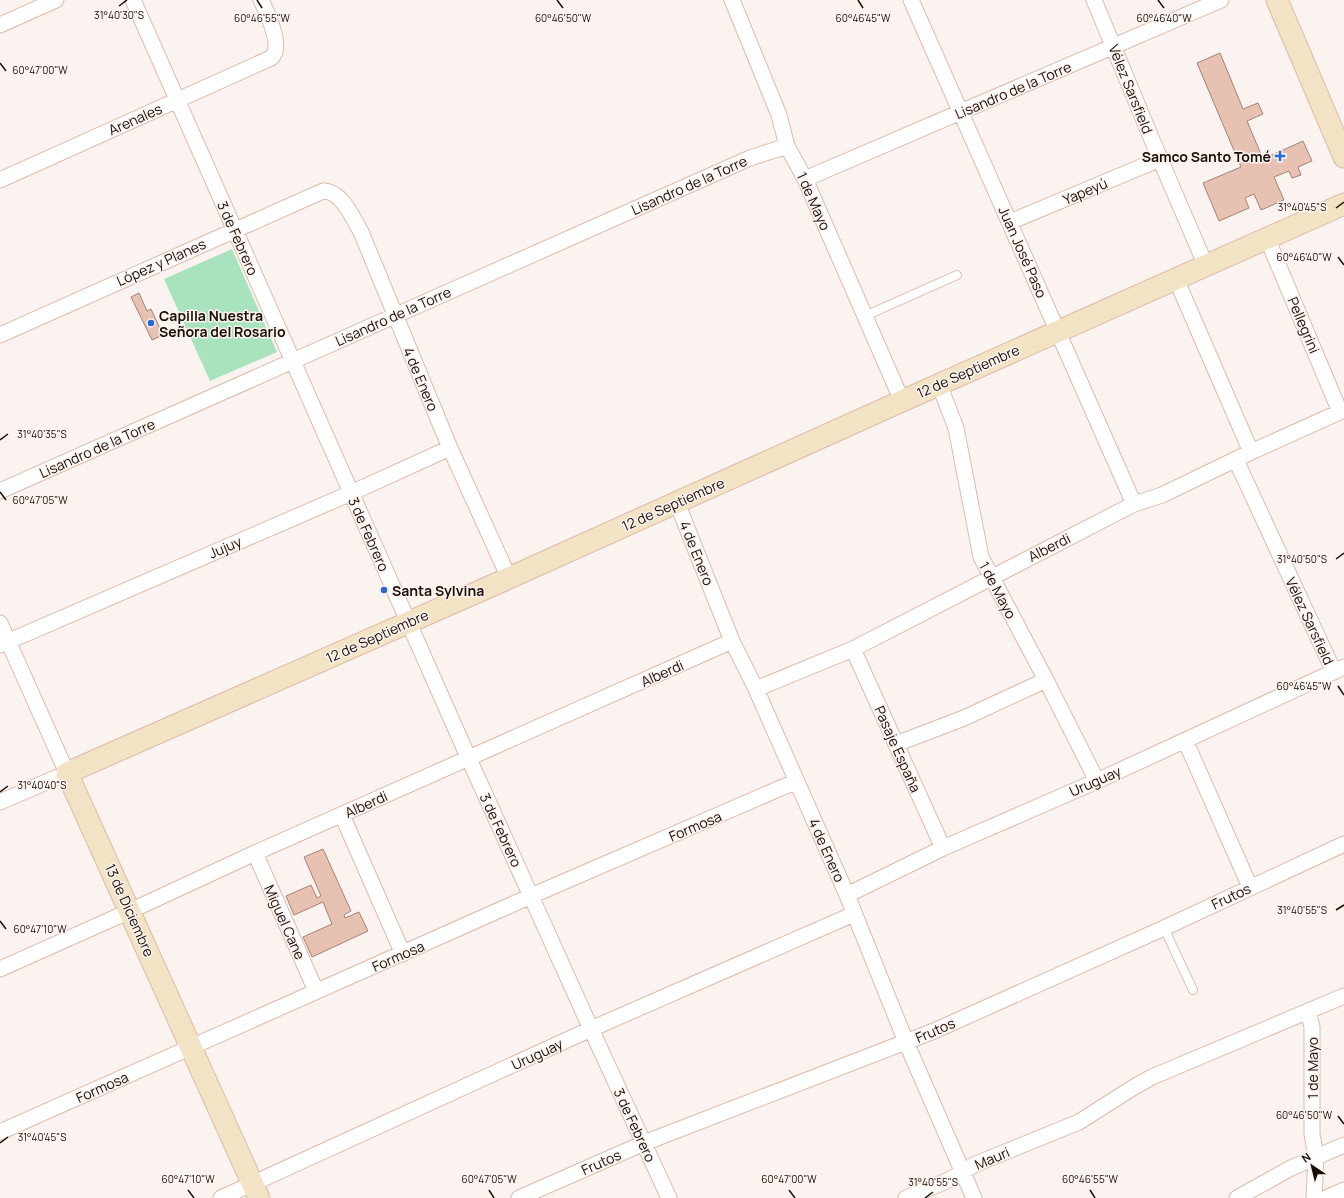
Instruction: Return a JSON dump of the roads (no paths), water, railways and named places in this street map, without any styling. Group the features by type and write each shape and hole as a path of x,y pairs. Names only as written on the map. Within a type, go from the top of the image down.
{"street":[{"path":"0,25 56,0"},
{"name":"3 de Febrero","path":"133,0 469,759 669,1198"},
{"name":"Arenales","path":"0,180 271,58 276,49 274,37 271,22 261,0"},
{"name":"1 de Mayo","path":"732,0 779,115 788,146 806,179 902,400"},
{"name":"Juan José Paso","path":"911,0 1134,504"},
{"name":"Vélez Sarsfield","path":"1094,0 1206,266"},
{"name":"Lisandro de la Torre","path":"806,179 1221,0"},
{"path":"1278,0 1344,157"},
{"name":"Lisandro de la Torre","path":"0,490 750,158 788,146"},
{"name":"Yapeyú","path":"1010,222 1160,159"},
{"name":"4 de Enero","path":"323,191 329,190 336,194 356,222 450,448 509,578"},
{"name":"López y Planes","path":"0,334 323,191"},
{"name":"12 de Septiembre","path":"0,802 509,578 902,400 1344,204"},
{"name":"Pellegrini","path":"1267,238 1342,411"},
{"path":"1176,279 1251,452"},
{"name":"1 de Mayo","path":"939,384 956,428 981,557 1097,781"},
{"name":"Alberdi","path":"756,688 853,649 1134,504 1162,495 1251,452 1342,411"},
{"name":"Jujuy","path":"4,644 450,448"},
{"name":"Vélez Sarsfield","path":"1236,460 1339,670"},
{"name":"4 de Enero","path":"677,503 732,641 756,688 847,895 906,1042 974,1198"},
{"name":"13 de Diciembre","path":"0,623 4,644 67,773 255,1191"},
{"name":"Alberdi","path":"0,969 255,853 732,641"},
{"name":"Pasaje España","path":"853,649 943,848"},
{"name":"Uruguay","path":"847,895 943,848 1097,781 1339,670"},
{"path":"896,744 964,718 1046,680"},
{"path":"1185,740 1250,887"},
{"name":"Formosa","path":"0,1132 531,896 797,781"},
{"path":"342,815 403,954"},
{"name":"Frutos","path":"519,1198 644,1143 934,1030 1164,928 1344,844"},
{"name":"Miguel Cane","path":"255,853 316,991"},
{"name":"Uruguay","path":"221,1198 255,1191 591,1029 854,914"},
{"name":"Mauri","path":"906,1198 949,1180 976,1164 1079,1122 1152,1077 1344,996"},
{"name":"1 de Mayo","path":"1308,1011 1312,1027 1312,1134 1316,1157 1314,1198"},
{"path":"1237,1198 1290,1168 1344,1144"},
{"path":"1326,1198 1344,1190"}],"lane":[{"path":"865,316 957,275"},
{"path":"1164,928 1193,990"}],"place":[{"name":"Samco Santo Tomé","path":"1280,156"},
{"name":"Capilla Nuestra Señora del Rosario","path":"151,323"},
{"name":"Santa Sylvina","path":"384,590"}]}
